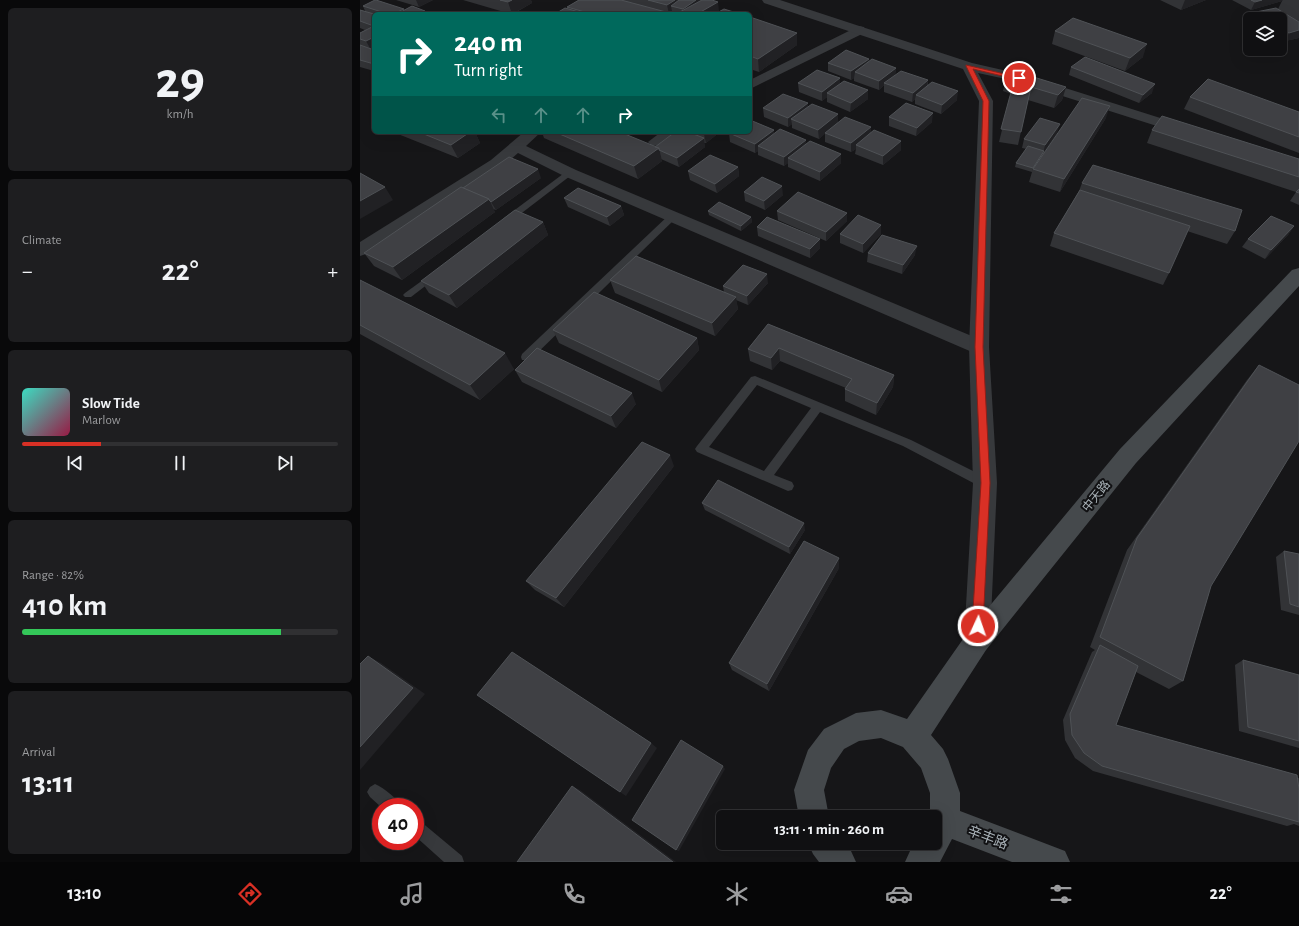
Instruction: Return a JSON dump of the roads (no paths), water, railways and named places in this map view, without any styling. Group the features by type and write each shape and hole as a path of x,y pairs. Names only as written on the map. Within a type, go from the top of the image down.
{"main road":[{"name":"中天路","path":"913,736 977,642 1128,456 1299,274"},
{"path":"813,810 809,790 818,760 834,739 856,726 880,724 913,736 933,759 945,793 942,811"},
{"name":"辛丰路","path":"942,835 1054,862"},
{"path":"830,850 840,862"},
{"path":"921,862 924,861 930,850"}],"street":[{"path":"768,0 968,66 1019,78 1201,135"},
{"path":"752,84 859,30"},
{"path":"968,66 986,101 979,347 985,483 977,642"},
{"path":"360,250 497,163 530,134"},
{"path":"656,142 668,134"},
{"path":"515,146 570,173 979,347"}],"lane":[{"path":"502,224 570,173"},
{"path":"526,357 673,216"},
{"path":"408,294 439,271"},
{"path":"788,486 701,449 755,380 907,443 985,483"},
{"path":"766,477 818,406"},
{"path":"376,792 383,798"},
{"path":"424,834 456,862"}]}
